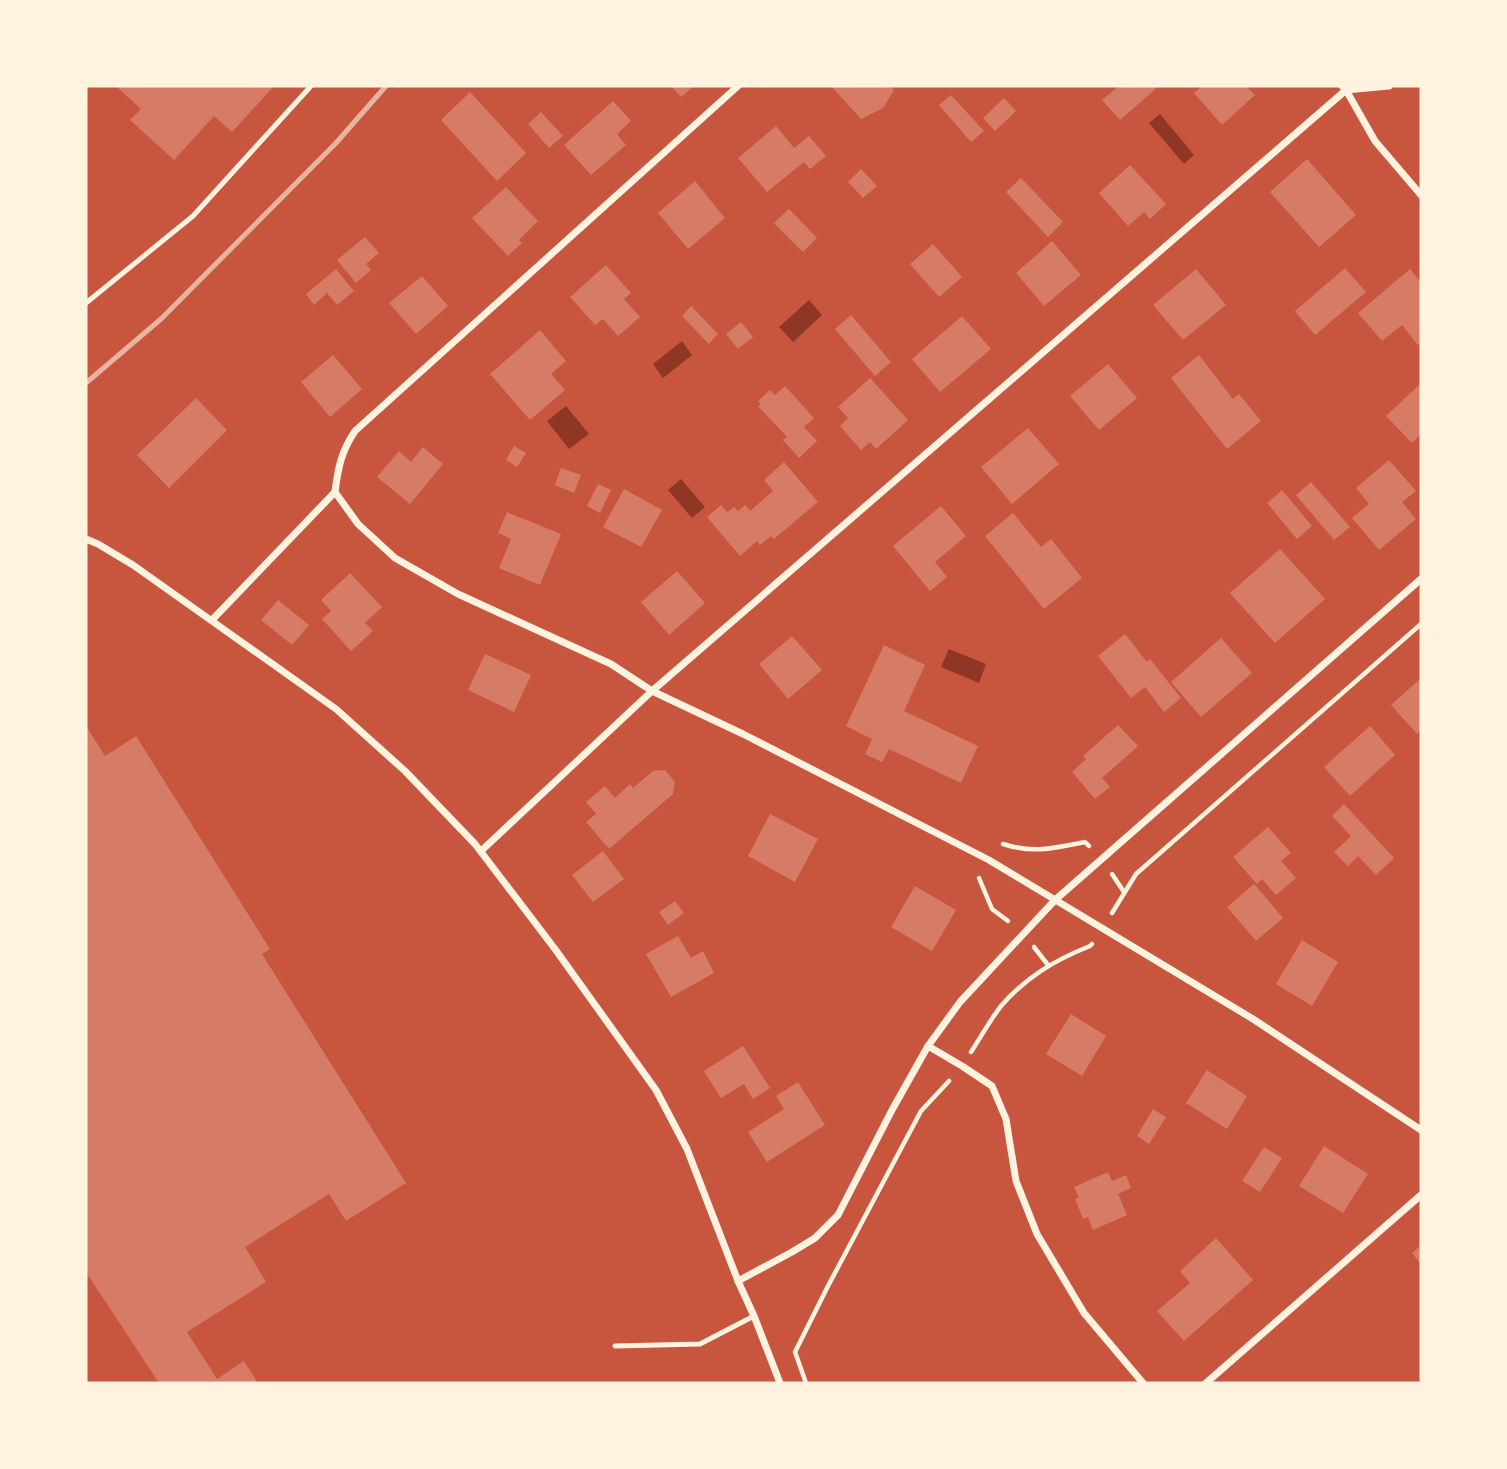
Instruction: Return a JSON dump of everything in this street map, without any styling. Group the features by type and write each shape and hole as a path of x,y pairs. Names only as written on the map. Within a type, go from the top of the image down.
{"street":[{"path":"212,620 335,492 337,469 343,451 355,431 738,86"},
{"path":"481,852 652,691 1344,88 1389,86"},
{"path":"1344,88 1375,141 1421,195"},
{"path":"335,492 358,524 395,558 458,594 611,664 652,691 743,734 989,860 1253,1019 1421,1130"},
{"path":"86,539 133,565 336,709 405,771 481,852 555,949 656,1090 687,1149 780,1383"},
{"path":"738,1281 815,1238 838,1215 928,1046 960,1002 1055,900 1421,579"},
{"path":"928,1046 992,1086 1006,1119 1016,1181 1037,1234 1084,1313 1143,1383"},
{"path":"1206,1383 1421,1195"}],"lane":[{"path":"86,303 193,216 311,86"},
{"path":"615,1346 700,1344 754,1316"}],"path":[{"path":"806,1383 795,1352 817,1309 921,1111 962,1066 1001,1007 1035,974 1064,956 1090,946 1136,874 1421,624"}],"shaded area":[{"path":"1160,114 1194,155 1184,164 1149,123"},
{"path":"809,300 822,315 793,342 779,327"},
{"path":"682,341 692,355 663,378 653,364"},
{"path":"566,406 589,434 569,449 547,421"},
{"path":"681,479 705,507 692,518 668,490"},
{"path":"949,649 986,664 979,683 941,667"}],"building":[{"path":"116,86 274,86 232,132 214,116 174,160 130,120 141,109"},
{"path":"671,86 694,86 681,97"},
{"path":"831,86 891,86 894,90 883,108 861,119"},
{"path":"1119,86 1159,86 1120,120 1102,100"},
{"path":"1202,86 1246,86 1255,95 1222,125 1194,93"},
{"path":"470,92 526,153 497,181 441,120"},
{"path":"951,95 984,131 971,142 939,105"},
{"path":"1004,98 1016,111 995,131 983,118"},
{"path":"613,101 631,121 617,134 626,145 591,175 564,145"},
{"path":"541,112 563,136 549,148 528,124"},
{"path":"776,126 794,148 809,136 826,156 810,169 804,162 767,192 738,158"},
{"path":"1307,159 1356,215 1319,247 1270,192"},
{"path":"1130,165 1166,204 1150,219 1144,212 1128,226 1099,193"},
{"path":"861,169 877,186 863,198 848,182"},
{"path":"1021,178 1063,222 1048,237 1006,192"},
{"path":"695,181 725,218 688,249 658,213"},
{"path":"506,187 538,221 519,240 522,243 508,256 472,218"},
{"path":"789,209 817,238 803,252 774,223"},
{"path":"365,237 379,253 366,264 371,270 356,283 337,260"},
{"path":"1052,241 1081,275 1044,306 1016,273"},
{"path":"933,244 962,277 939,297 910,264"},
{"path":"606,265 631,293 624,299 640,317 618,336 603,319 595,325 570,297"},
{"path":"1345,268 1366,292 1315,335 1295,311"},
{"path":"336,269 354,291 337,305 327,293 314,305 306,294"},
{"path":"1196,269 1226,305 1183,340 1153,305"},
{"path":"1410,269 1421,283 1421,342 1418,345 1402,325 1382,341 1358,313"},
{"path":"422,276 448,306 416,334 389,303"},
{"path":"691,306 718,334 709,344 682,316"},
{"path":"851,315 891,362 875,376 835,329"},
{"path":"962,316 991,349 940,392 912,359"},
{"path":"741,322 753,337 738,349 726,334"},
{"path":"540,330 566,361 551,374 565,390 530,420 490,374"},
{"path":"333,355 362,389 330,417 301,382"},
{"path":"1199,355 1233,399 1239,394 1261,421 1227,449 1171,378"},
{"path":"1108,364 1137,398 1099,430 1070,396"},
{"path":"870,378 908,420 876,449 870,442 861,450 840,426 848,418 838,407"},
{"path":"1421,383 1421,434 1412,443 1386,416"},
{"path":"785,386 814,418 804,427 817,441 799,458 783,440 787,437 758,406 761,404 758,401 770,390 775,395"},
{"path":"196,398 227,430 169,488 137,455"},
{"path":"1028,428 1059,464 1012,504 981,467"},
{"path":"514,446 526,453 517,467 506,460"},
{"path":"423,447 443,464 410,504 377,477 399,451 411,462"},
{"path":"1389,460 1416,491 1402,502 1416,519 1379,550 1352,518 1369,504 1356,488"},
{"path":"784,462 818,502 774,539 771,536 760,545 757,541 740,556 707,517 721,505 727,512 734,507 738,511 745,505 750,511 773,491 764,480"},
{"path":"561,468 581,475 574,493 555,485"},
{"path":"1311,482 1350,527 1334,540 1296,495"},
{"path":"598,484 611,490 600,513 587,506"},
{"path":"624,489 662,510 641,547 603,527"},
{"path":"1282,490 1312,526 1297,539 1267,503"},
{"path":"941,506 966,536 935,562 947,577 930,591 893,546"},
{"path":"507,512 561,534 540,585 499,568 511,539 498,533"},
{"path":"1013,513 1041,547 1051,539 1082,578 1044,609 985,536"},
{"path":"1280,549 1325,599 1275,643 1230,593"},
{"path":"677,571 705,603 669,635 641,602"},
{"path":"350,573 382,607 365,623 373,631 351,651 322,619 331,611 321,600"},
{"path":"278,600 309,625 292,645 261,620"},
{"path":"1125,634 1147,662 1150,659 1181,698 1164,712 1145,687 1131,698 1098,656"},
{"path":"792,636 822,670 788,699 759,664"},
{"path":"1221,638 1252,673 1201,717 1171,682"},
{"path":"884,645 925,665 904,711 978,746 961,783 889,749 882,762 865,754 872,739 846,726"},
{"path":"485,654 531,675 514,712 468,690"},
{"path":"1421,678 1421,730 1417,734 1391,705"},
{"path":"1118,725 1138,746 1102,778 1110,787 1095,799 1072,772 1086,759 1083,756"},
{"path":"86,726 105,756 136,736 270,949 262,954 406,1183 346,1221 329,1194 245,1247 266,1282 187,1332 217,1379 244,1361 258,1383 159,1383 86,1272"},
{"path":"1370,726 1395,755 1350,796 1324,767"},
{"path":"665,770 675,782 673,794 609,849 586,822 596,814 586,802 605,786 615,798 630,784 633,788 653,771"},
{"path":"1344,804 1394,858 1376,875 1358,856 1348,866 1334,852 1351,836 1332,816"},
{"path":"770,814 818,839 795,882 748,856"},
{"path":"1268,827 1291,853 1281,861 1296,878 1276,895 1262,879 1257,884 1233,857"},
{"path":"603,851 624,879 593,902 572,875"},
{"path":"1254,884 1283,918 1256,941 1227,907"},
{"path":"915,886 956,910 932,951 891,927"},
{"path":"675,901 684,913 668,925 659,912"},
{"path":"678,936 691,958 703,951 714,973 671,997 646,954"},
{"path":"1302,940 1338,962 1312,1006 1276,984"},
{"path":"1071,1014 1106,1036 1082,1076 1046,1054"},
{"path":"743,1046 770,1088 753,1099 744,1084 721,1098 704,1071"},
{"path":"1207,1070 1247,1096 1227,1129 1186,1103"},
{"path":"798,1082 825,1125 767,1162 748,1132 784,1109 776,1096"},
{"path":"1153,1109 1166,1117 1149,1144 1137,1136"},
{"path":"1324,1146 1368,1174 1343,1213 1299,1186"},
{"path":"1264,1147 1282,1158 1260,1192 1242,1181"},
{"path":"1108,1172 1112,1181 1126,1175 1131,1188 1118,1194 1127,1215 1093,1230 1088,1217 1083,1219 1075,1199 1079,1198 1074,1187"},
{"path":"1216,1238 1253,1280 1184,1341 1157,1311 1190,1283 1180,1271"},
{"path":"1421,1245 1421,1264 1412,1253"}],"railway":[{"path":"86,383 161,319 336,143 386,86"}]}
